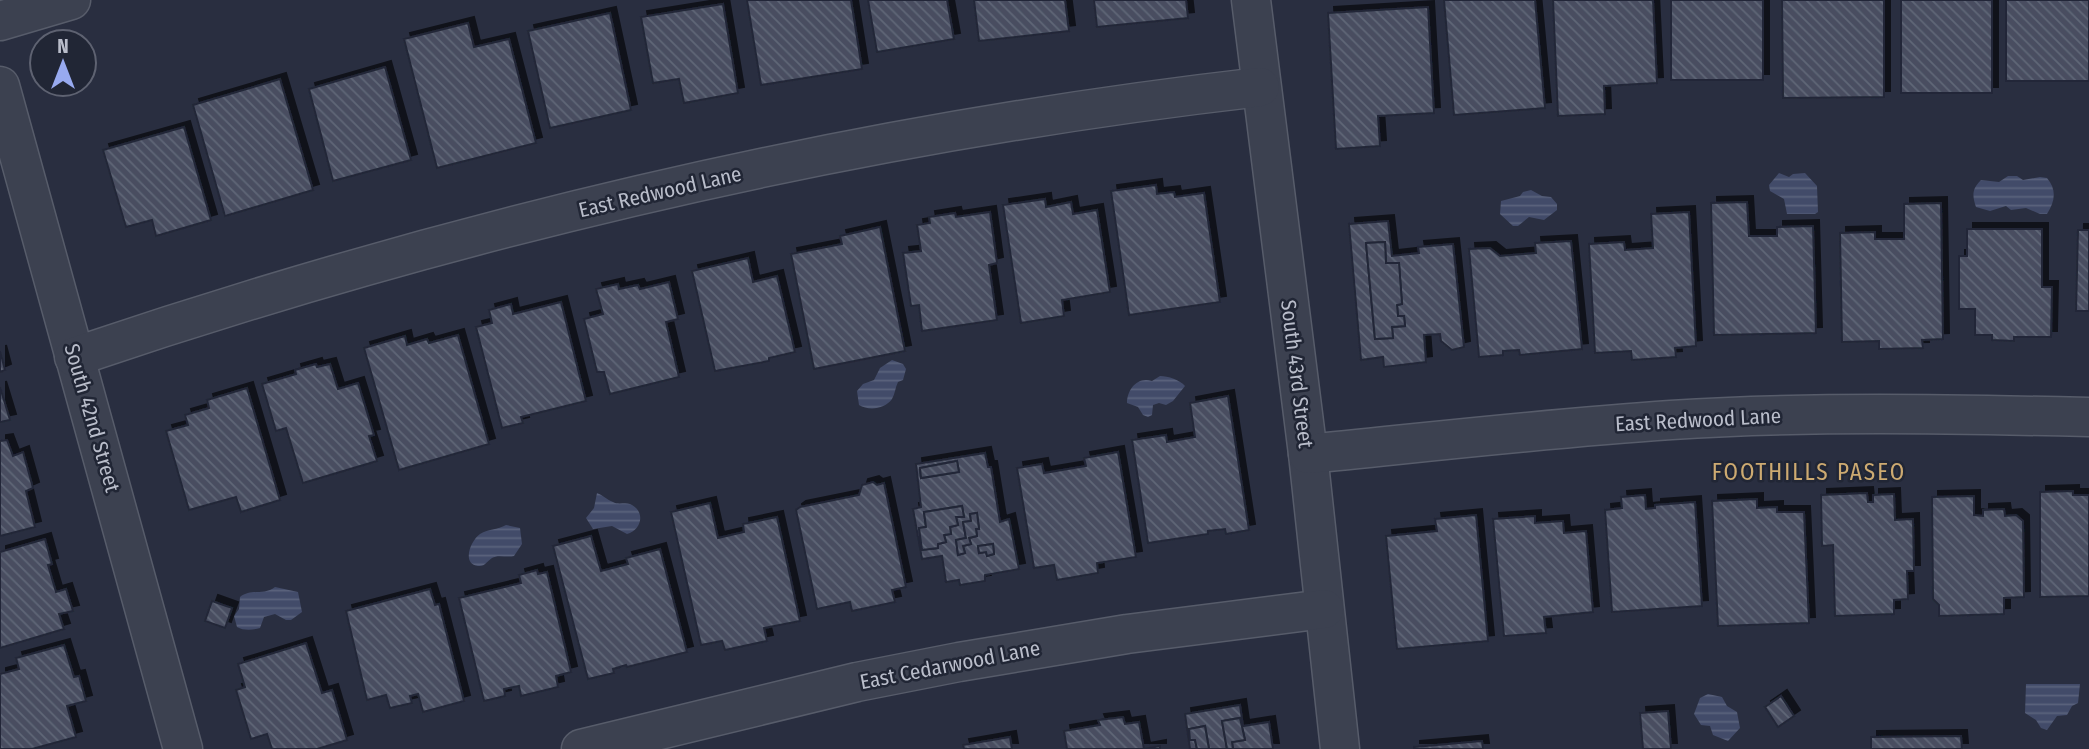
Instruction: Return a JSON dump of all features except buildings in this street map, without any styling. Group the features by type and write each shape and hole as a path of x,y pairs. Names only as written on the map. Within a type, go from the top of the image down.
{"street":[{"path":"0,21 71,0"},
{"name":"South 43rd Street","path":"1251,0 1308,454 1340,749"},
{"name":"South 42nd Street","path":"0,86 183,749"},
{"name":"East Redwood Lane","path":"74,357 272,293 531,221 634,197 842,151 1129,103 1260,87"},
{"name":"East Redwood Lane","path":"1308,454 1674,420 1944,414 2089,417"},
{"name":"East Cedarwood Lane","path":"581,749 857,682 959,662 1128,634 1324,609"}],"water":[{"path":"1779,173 1789,177 1805,173 1817,186 1818,212 1787,214 1784,199 1770,191 1769,185"},
{"path":"2008,176 2017,176 2023,180 2047,178 2054,196 2047,214 2026,208 2011,210 2006,206 1990,211 1976,207 1974,192 1981,180 1999,182"},
{"path":"1531,190 1551,197 1557,204 1557,210 1544,220 1529,217 1518,226 1513,226 1500,214 1501,201"},
{"path":"892,360 903,364 906,369 892,399 877,408 859,405 857,391 863,384 874,380 880,368"},
{"path":"1160,376 1174,379 1185,386 1173,401 1166,405 1153,405 1152,415 1148,417 1143,415 1138,407 1127,403 1128,398 1131,389 1138,382 1152,381"},
{"path":"597,493 615,503 628,503 635,507 640,516 636,529 627,534 612,526 593,529 586,518 594,508"},
{"path":"506,525 520,528 522,544 514,556 494,557 480,566 473,564 469,552 477,537 483,532"},
{"path":"275,587 298,592 302,612 291,620 275,614 264,617 257,629 237,627 234,616 239,609 240,597"},
{"path":"2026,684 2080,684 2078,703 2072,706 2067,715 2057,716 2047,730 2041,728 2036,720 2025,713"},
{"path":"1708,694 1722,697 1727,706 1737,712 1740,728 1728,741 1713,735 1710,726 1701,725 1694,714 1700,698"}],"district":[{"name":"FOOTHILLS PASEO","path":"1809,472"}]}
